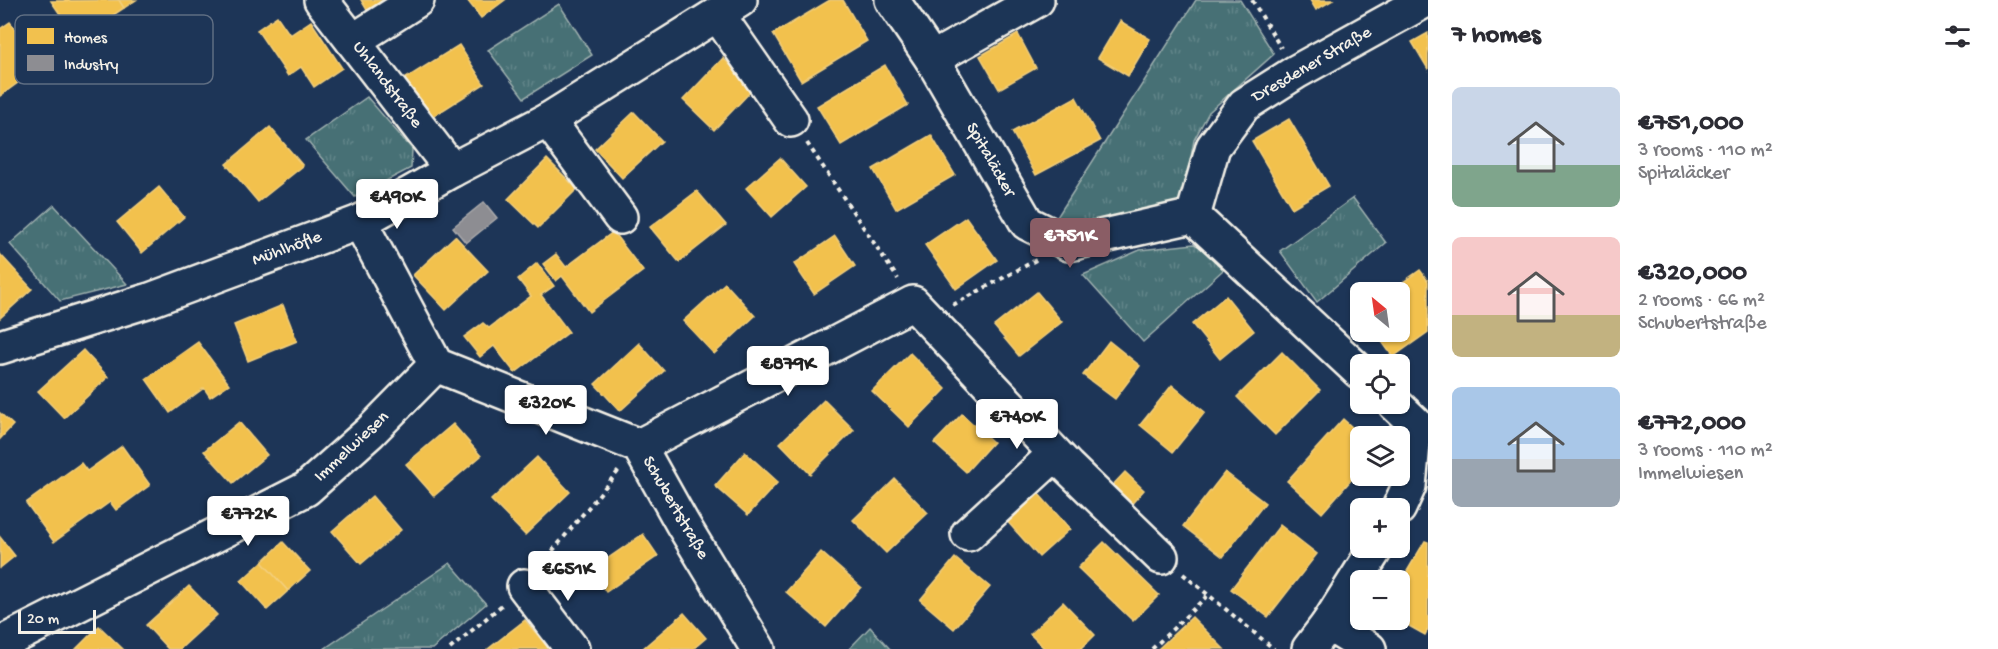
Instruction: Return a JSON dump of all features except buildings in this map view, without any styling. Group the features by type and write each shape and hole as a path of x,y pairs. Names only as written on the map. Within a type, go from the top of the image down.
{"street":[{"name":"Uhlandstraße","path":"321,0 452,170"},
{"path":"353,41 417,0"},
{"name":"Spitaläcker","path":"892,0 932,59 1027,223 1069,244"},
{"path":"932,59 1037,0"},
{"name":"Dresdener Straße","path":"1193,216 1212,147 1244,105 1296,72 1426,0"},
{"path":"729,7 791,120"},
{"name":"Mühlhöfle","path":"0,347 150,300 360,222 452,170 548,120 729,7"},
{"path":"548,120 620,218"},
{"path":"1069,244 1193,216 1350,363"},
{"path":"360,222 436,365"},
{"path":"639,446 921,310 1055,454 1161,557"},
{"name":"Schubertstraße","path":"436,365 639,446 682,523 758,649"},
{"name":"Immelwiesen","path":"0,644 306,489 370,432 436,365"},
{"path":"1412,497 1413,410"},
{"path":"968,534 1055,454"},
{"path":"1368,649 1318,636 1369,558"},
{"path":"524,586 572,649"}],"path":[{"path":"1252,0 1296,72"},
{"path":"791,120 921,310 1069,244"},
{"path":"450,649 524,586 639,446"},
{"path":"1161,557 1274,649"},
{"path":"1152,649 1208,595"}],"green space":[{"path":"1196,0 1240,0 1274,54 1209,112 1194,140 1184,196 1164,213 1079,229 1052,225"},
{"path":"559,4 592,55 524,98 488,50"},
{"path":"367,97 412,149 411,168 355,197 306,140"},
{"path":"1353,198 1386,243 1317,302 1280,251"},
{"path":"54,205 127,284 60,301 10,244"},
{"path":"1194,244 1232,262 1143,342 1083,275 1140,250"},
{"path":"450,563 486,604 432,649 324,649"},
{"path":"870,627 890,649 849,649"}]}
